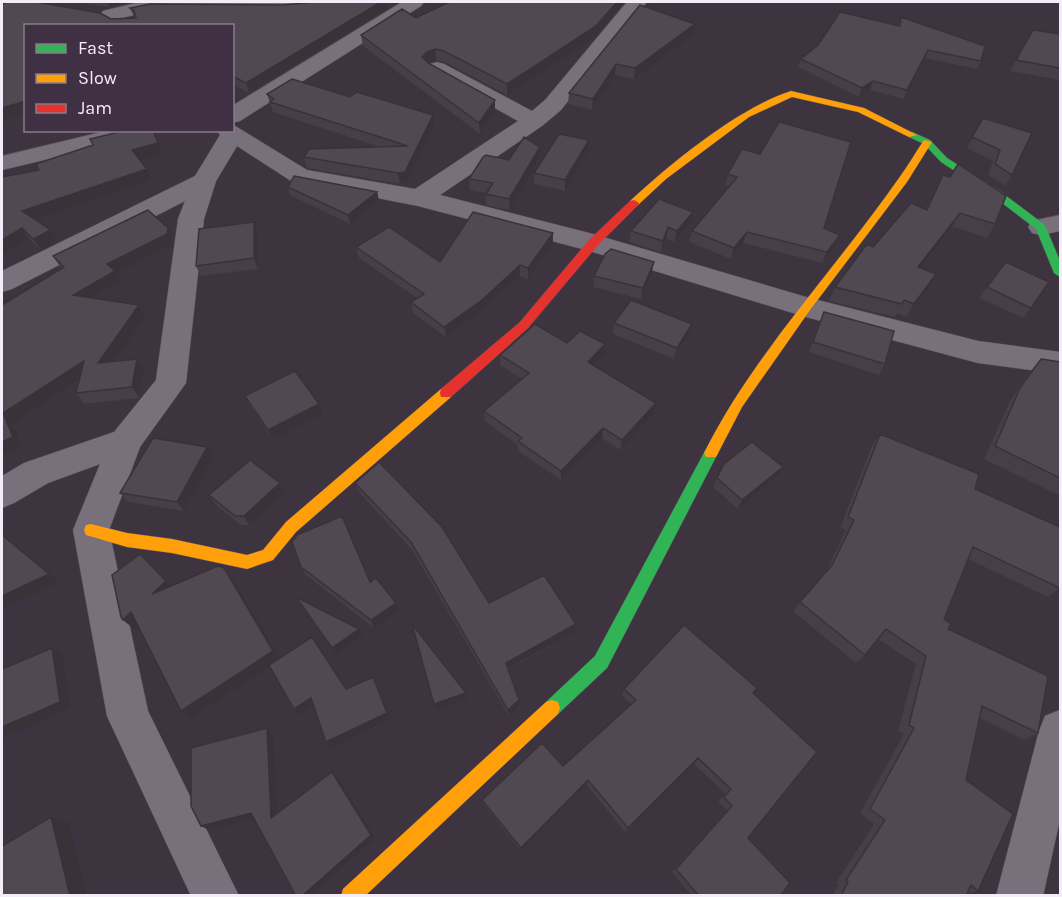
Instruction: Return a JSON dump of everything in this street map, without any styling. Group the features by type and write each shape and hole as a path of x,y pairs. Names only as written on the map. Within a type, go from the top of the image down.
{"street":[{"path":"110,15 146,6 184,4 283,7 332,2"},
{"path":"234,125 413,2"},
{"path":"419,198 534,122 553,105 637,2"},
{"path":"88,11 110,15 126,24"},
{"path":"436,68 534,122"},
{"path":"91,530 127,540 172,546 247,562 268,555 291,527 524,325 593,243 662,177 746,115 791,94 861,110 927,142 944,160 1051,226 1060,273"},
{"path":"234,129 300,176 419,198 593,243 806,307 978,352 1060,363"},
{"path":"2,163 134,132"},
{"path":"216,896 128,716 91,530 126,441 171,383 191,219 204,181 228,132"},
{"path":"350,896 601,662 737,404 806,307 903,180 927,142"},
{"path":"2,282 204,181"},
{"path":"2,493 36,473 126,441"},
{"path":"1019,896 1060,730"}],"building":[{"path":"36,2 100,13 111,19 136,18 134,10 130,8 150,4 284,5 314,2 381,2 246,83 234,77 234,24 24,24 24,102 2,108 2,4"},
{"path":"449,2 617,2 596,26 507,84 444,51 435,49 427,52 422,57 428,63 495,100 479,123 361,35 402,9 416,18"},
{"path":"640,5 695,24 635,68 616,64 593,99 569,93"},
{"path":"840,12 900,26 901,17 985,46 981,61 928,50 907,90 873,81 862,88 801,59 818,45"},
{"path":"1033,30 1060,34 1060,68 1016,60"},
{"path":"292,79 350,97 357,92 433,115 405,172 398,173 304,157 309,149 408,146 270,102 274,99 267,94"},
{"path":"983,118 1032,133 1012,175 995,164 1000,150 972,137"},
{"path":"779,122 851,142 824,228 840,235 827,252 747,232 734,248 692,231 737,177 728,174 742,149 760,154"},
{"path":"119,132 154,132 158,143 132,150 147,169 22,211 51,230 33,239 22,228 2,240 2,177 39,170 36,164 93,145 90,139"},
{"path":"559,134 589,140 565,180 534,173"},
{"path":"524,137 540,147 509,199 486,194 493,183 469,179 486,155 509,160"},
{"path":"958,164 1006,196 995,224 960,213 918,267 936,274 914,304 904,300 902,304 835,287 867,244 873,247 911,203 927,210 943,175 950,177"},
{"path":"294,176 377,192 348,215 288,187"},
{"path":"659,199 693,212 677,231 668,227 663,241 631,231"},
{"path":"148,210 168,228 167,234 107,264 115,271 73,295 139,305 98,363 137,359 132,387 76,393 84,361 3,413 13,437 2,442 2,305 64,267 53,256"},
{"path":"473,212 553,233 528,268 520,265 482,300 444,327 411,302 424,294 356,247 389,227 440,262"},
{"path":"254,222 254,258 196,266 199,229"},
{"path":"611,249 654,262 643,288 594,276 605,254"},
{"path":"1006,262 1049,282 1031,308 987,287"},
{"path":"631,300 692,324 677,348 614,323"},
{"path":"824,312 894,331 885,364 813,342"},
{"path":"535,324 567,343 580,331 605,344 588,362 656,403 622,440 603,428 561,471 518,441 522,438 484,411 529,373 500,355"},
{"path":"1041,359 1060,362 1060,478 995,446 1020,388"},
{"path":"295,371 319,404 268,430 245,396"},
{"path":"880,434 979,474 975,489 1060,527 1060,588 973,547 944,619 951,624 948,629 1048,676 1038,733 982,706 966,780 1013,814 978,891 971,885 966,896 841,896 848,882 846,880 885,820 870,809 914,728 909,725 926,656 886,629 865,655 800,602 832,565 854,520 848,517"},
{"path":"153,438 207,447 177,502 120,493"},
{"path":"752,442 783,467 742,500 717,478 724,464"},
{"path":"250,460 280,483 244,516 235,516 209,495"},
{"path":"379,462 442,527 489,603 544,575 576,624 506,663 519,700 508,710 411,542 355,483"},
{"path":"342,516 370,582 376,578 396,603 371,620 301,567 292,542 297,535"},
{"path":"2,535 49,574 2,596"},
{"path":"140,554 166,581 152,594 218,566 224,568 273,651 181,711 131,612 123,620 121,617 112,575"},
{"path":"296,597 359,629 332,648"},
{"path":"412,624 466,693 434,704"},
{"path":"684,625 757,688 753,693 817,752 748,838 790,883 780,896 699,896 676,869 732,806 724,797 731,789 698,758 628,828 588,780 521,848 482,800 542,743 563,766 636,700 624,689"},
{"path":"312,637 346,689 373,677 387,713 326,742 311,698 294,709 269,665"},
{"path":"52,648 60,702 2,727 2,669"},
{"path":"267,728 271,818 332,772 371,835 302,896 296,896 251,813 201,826 191,806 191,748"},
{"path":"51,817 70,896 2,896 2,846"}],"traffic: fast":[{"path":"912,135 927,142 944,160 997,194 1041,227 1060,273"},
{"path":"552,708 601,662 711,453"}],"traffic: slow":[{"path":"634,203 662,177 746,115 791,94 861,110 912,135"},
{"path":"711,453 737,404 806,307 903,180 927,142"},
{"path":"91,530 127,540 172,546 247,562 268,555 291,527 446,393"},
{"path":"350,896 552,708"}],"traffic: jam":[{"path":"446,393 524,325 593,243 634,203"}]}
